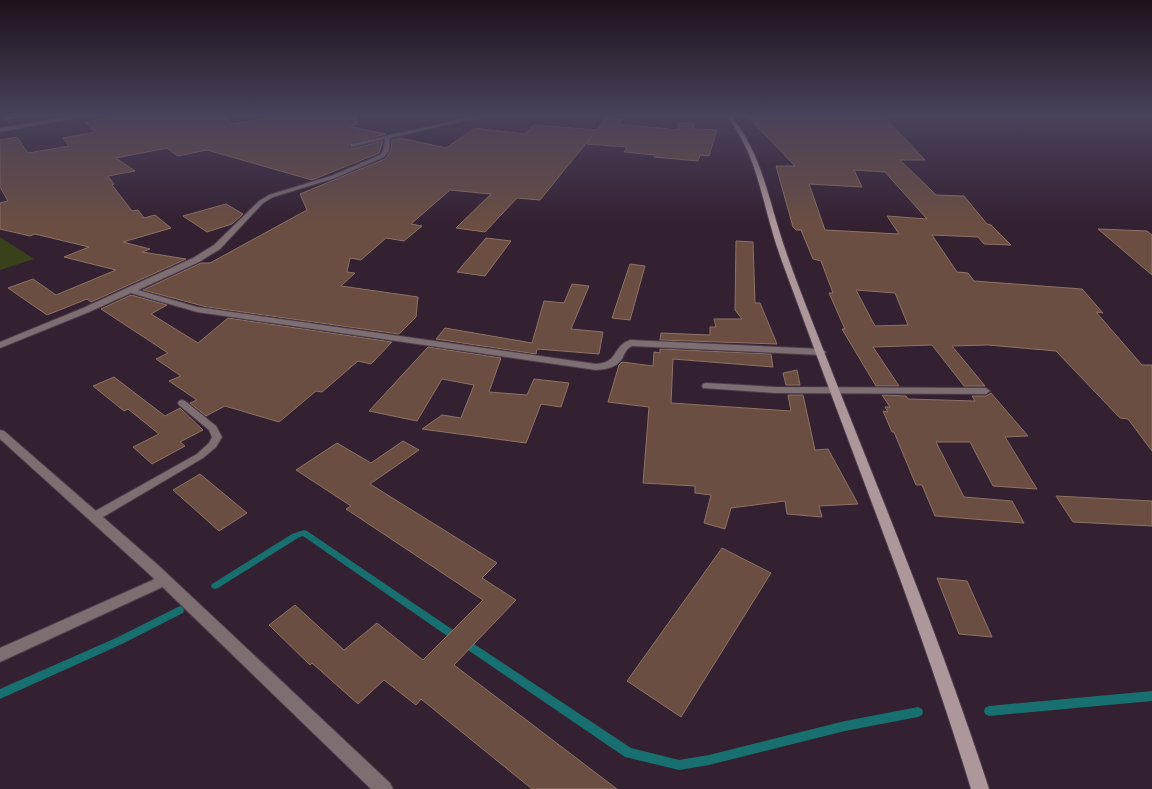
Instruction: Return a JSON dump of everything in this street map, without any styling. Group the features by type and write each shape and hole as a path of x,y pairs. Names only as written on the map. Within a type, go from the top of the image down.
{"main road":[{"path":"751,153 765,186 772,220 886,518 980,789"}],"street":[{"path":"0,344 132,290 196,260 217,247 261,202 271,196 333,177 382,156 385,153"},
{"path":"132,290 197,309 596,367 609,367 615,363 626,345 630,343 821,352"},
{"path":"0,433 164,580 384,789"},
{"path":"0,655 164,580"}],"lane":[{"path":"706,386 775,390 986,391"},
{"path":"94,517 200,456 213,445 217,437 213,428 182,403"}],"green space":[{"path":"0,237 34,259 0,270"}],"building":[{"path":"0,153 142,153 116,158 135,171 108,176 114,184 112,185 132,211 138,210 144,218 155,215 171,228 123,242 150,249 142,252 186,259 91,302 87,299 47,315 8,288 33,279 56,295 116,270 64,257 89,247 35,234 30,236 0,229 0,203 8,201 0,187"},
{"path":"174,153 193,153 178,156"},
{"path":"217,153 379,153 312,180"},
{"path":"390,153 578,153 540,200 517,198 485,232 456,228 491,194 450,190 411,224 422,226 404,241 386,238 361,260 350,258 347,272 355,273 341,286 418,297 416,317 399,334 207,307 143,290 201,263 210,263 307,210 300,194 385,159"},
{"path":"632,153 710,153 709,156 700,155 698,161 654,157 655,155"},
{"path":"782,153 918,153 925,160 900,160 936,195 964,196 987,224 991,225 1011,245 984,244 978,237 932,235 957,272 968,273 974,281 1082,289 1103,313 1096,312 1142,365 1152,365 1152,451 1128,419 1120,418 1056,351 988,345 952,346 985,386 964,386 932,345 873,347 899,386 876,386 842,329 845,329 829,293 833,293 821,261 813,259 801,230 796,230 793,227 776,166 795,166","holes":["854,170 885,172 927,219 887,216 899,234 825,230 809,184 862,187","856,290 895,293 908,325 875,326"]},
{"path":"226,204 243,214 232,224 207,232 183,216"},
{"path":"1098,229 1147,231 1152,235 1152,275"},
{"path":"486,238 511,241 485,276 457,272"},
{"path":"736,241 753,242 755,303 760,303 777,344 660,340 661,333 710,335 710,327 716,327 714,319 742,319 735,310"},
{"path":"630,264 645,266 630,320 612,318"},
{"path":"572,284 589,286 571,329 603,332 599,354 537,349 536,354 436,339 445,328 532,343 544,301 564,303"},
{"path":"131,295 167,305 151,314 198,343 228,318 392,342 371,364 358,361 322,392 316,391 279,422 225,406 206,416 190,403 197,400 169,381 181,376 156,359 168,353 101,309"},
{"path":"428,347 501,358 489,392 527,395 534,379 569,383 561,407 541,404 526,443 422,429 442,415 461,418 474,385 442,379 417,421 369,411"},
{"path":"660,349 771,354 773,367 673,359 671,403 791,411 788,395 803,395 815,450 828,449 858,504 819,506 822,517 787,514 785,501 731,508 725,529 704,523 711,495 695,493 695,486 643,483 649,407 608,402 619,365 622,362 653,366 654,352 660,353"},
{"path":"797,370 800,385 786,385 783,373"},
{"path":"114,377 165,416 180,408 203,430 180,442 185,446 152,464 133,447 159,434 128,409 124,411 93,386"},
{"path":"991,393 1028,436 1005,437 1037,489 993,486 970,442 936,442 964,497 1012,501 1024,523 935,516 922,485 916,485 894,432 892,432 883,411 888,412 885,407 890,407 882,395 906,396 908,399 975,401 972,396 986,396"},
{"path":"403,441 419,450 370,484 497,563 482,578 516,600 454,665 617,789 532,789 421,699 416,705 384,680 358,704 312,663 310,665 269,625 295,605 344,650 377,623 423,660 483,600 346,509 351,506 296,470 337,443 371,463"},
{"path":"200,474 247,513 219,531 173,490"},
{"path":"1056,496 1152,501 1152,526 1073,522"},
{"path":"722,548 771,573 681,717 627,681"},
{"path":"937,578 967,581 992,637 959,634"}],"waterway":[{"path":"215,586 295,536 304,533 456,637"},
{"path":"0,694 119,641 180,610"},
{"path":"465,643 629,753 679,765 709,760 845,726 918,712"},
{"path":"989,711 1152,696"}]}
